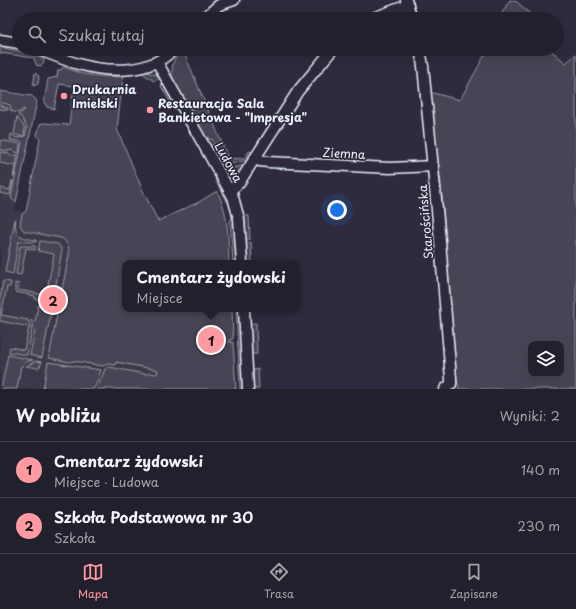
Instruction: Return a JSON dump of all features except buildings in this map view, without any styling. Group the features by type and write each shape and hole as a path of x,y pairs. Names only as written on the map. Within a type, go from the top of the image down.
{"street":[{"path":"211,12 219,5 234,0"},
{"path":"385,12 407,2 410,12"},
{"path":"0,40 12,42"},
{"path":"56,56 79,65 100,68 136,68 157,62 165,56"},
{"path":"230,191 239,183 301,87 327,56"},
{"name":"Starościńska","path":"421,56 433,166 451,382 449,386 444,389"},
{"name":"Ludowa","path":"157,62 236,204 242,260"},
{"name":"Ziemna","path":"254,158 260,162 390,168 433,166"},
{"path":"244,312 248,389"}],"shaded area":[{"path":"510,0 517,2 528,12 502,12"},
{"path":"0,47 12,50 12,55 0,53"},
{"path":"576,54 576,389 459,389 457,380 441,184 429,92 460,100 484,56 558,56 566,63"},
{"path":"20,56 35,56 44,59 44,62 41,66 36,65 34,58"},
{"path":"177,56 186,56 228,158 244,159 249,151 252,152 247,160 224,166 212,145 214,143 212,139 209,140 208,137 205,139 171,78 173,62"},
{"path":"63,67 83,74 123,77 117,129 143,191 158,221 199,202 217,191 226,217 229,260 122,260 122,312 232,312 233,339 229,340 229,342 233,342 236,389 97,389 105,369 109,367 145,374 157,374 158,370 116,362 116,365 109,364 102,366 49,358 58,309 62,310 63,305 59,304 69,255 68,247 67,243 61,238 24,231 20,225 22,214 26,211 40,139 37,135 40,124 69,125 74,86 59,84 54,109 47,107 44,103 48,79 57,77 58,70 61,70"},
{"path":"147,72 161,78 154,81 142,73"},
{"path":"35,73 39,76 38,84 33,86"},
{"path":"163,81 177,107 174,109 161,86"},
{"path":"0,91 32,96 37,101 16,202 11,198 22,142 10,140 11,134 17,138 25,136 27,128 22,118 18,115 25,110 24,109 18,113 11,111 10,105 3,103 2,106 8,108 8,110 0,109"},
{"path":"0,95 37,101 14,210 27,213 76,236 103,316 161,319 179,322 167,389 0,389"},
{"path":"17,117 25,128 24,135 19,136 14,134"},
{"path":"0,140 20,144 19,153 12,150 0,150"},
{"path":"0,152 8,153 11,156 18,155 14,177 15,166 0,163"},
{"path":"246,165 241,172 235,175 229,175 223,170"},
{"path":"216,176 228,196 231,208 215,180"},
{"path":"12,180 10,195 0,193 0,188 10,190"},
{"path":"234,215 238,260 233,260 230,221"},
{"path":"249,216 250,239 243,236 243,218"},
{"path":"15,219 17,233 23,237 36,240 36,242 18,242 13,274 5,272"},
{"path":"40,241 58,244 62,250 53,302 35,299 35,296 15,292 15,283 19,284 18,290 46,295 54,254 38,251"},
{"path":"251,242 252,260 245,260 244,244"},
{"path":"20,246 35,246 35,250 26,248 21,275 16,274"},
{"path":"3,281 11,282 10,287 7,287 1,315 28,320 32,330 27,355 9,352 10,347 24,350 29,327 0,321 0,299"},
{"path":"38,305 52,308 42,358 30,355 35,330 31,320 35,321"},
{"path":"236,312 240,312 244,389 240,389"},
{"path":"256,323 257,354 250,354 248,324"},
{"path":"8,355 33,360 25,362 23,366 21,366 17,389 1,389"},
{"path":"36,361 42,362 38,368 26,366"},
{"path":"48,362 101,370 94,389 43,389"},
{"path":"258,369 259,389 252,389 251,371"}],"place":[{"name":"Drukarnia Imielski","path":"64,96"},
{"name":"Restauracja Sala Bankietowa - \"Impresja\"","path":"150,110"},
{"name":"Szkoła Podstawowa nr 30","path":"53,300"},
{"name":"Cmentarz żydowski","path":"211,340"}]}
